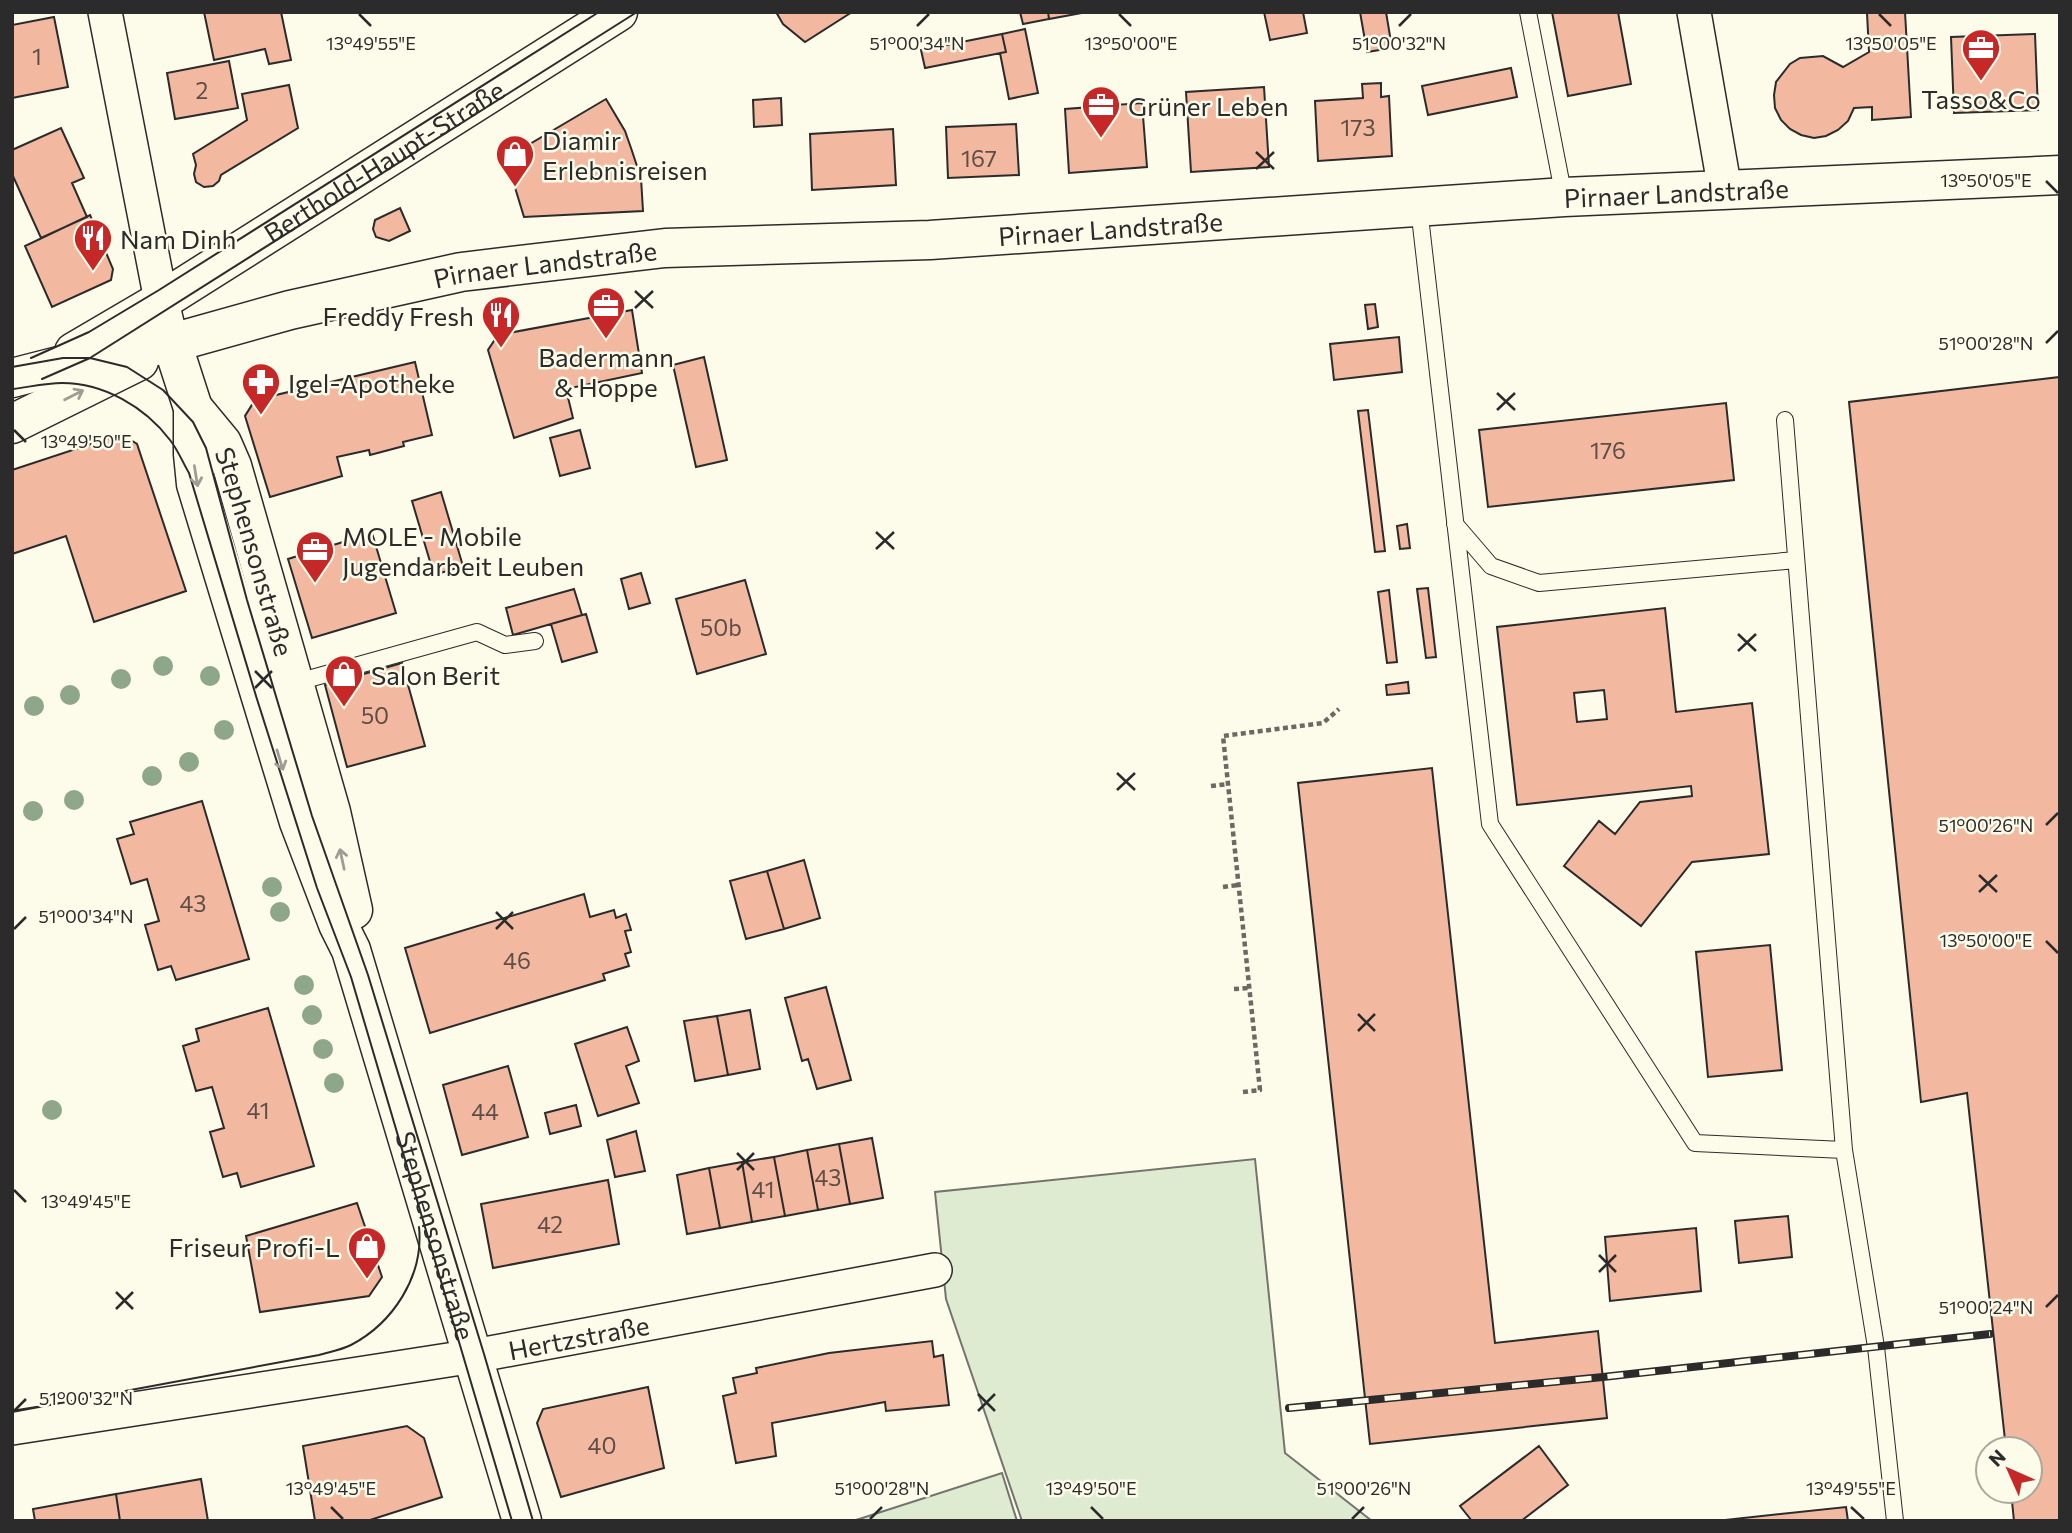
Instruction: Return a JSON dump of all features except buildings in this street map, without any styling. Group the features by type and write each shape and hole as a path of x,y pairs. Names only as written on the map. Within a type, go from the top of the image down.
{"street":[{"path":"105,12 161,301 172,343"},
{"name":"Berthold-Haupt-Straße","path":"26,375 161,301 618,12"},
{"path":"1694,12 1725,190"},
{"name":"Pirnaer Landstraße","path":"26,375 172,343 290,310 461,272 666,248 930,240 1564,197 2060,175"},
{"name":"Pirnaer Landstraße","path":"12,424 90,387 172,343"},
{"name":"Stephensonstraße","path":"172,343 193,408 196,484 299,822 338,924 351,950 522,1521"},
{"name":"Stephensonstraße","path":"193,408 222,443 232,466 337,836 354,915 351,950"},
{"name":"Hertzstraße","path":"12,1428 474,1356 936,1270"}],"lane":[{"path":"1528,12 1564,197"},
{"path":"1419,208 1490,824 1695,1143 1844,1150"},
{"path":"1785,420 1844,1150 1876,1347 1895,1521"},
{"path":"1455,524 1490,566 1539,583 1796,560"},
{"path":"294,683 477,632 505,645 535,641"}],"path":[{"path":"1243,1092 1260,1090 1223,736 1323,723 1339,709"},
{"path":"1210,786 1228,784"},
{"path":"1223,887 1238,885"},
{"path":"1234,989 1249,988"}],"green space":[{"path":"1255,1159 1285,1453 1372,1521 1022,1521 946,1299 935,1192"},
{"path":"1002,1473 1017,1521 853,1521"}],"tram line":[{"path":"31,358 89,332 159,290 599,12"},
{"path":"42,379 90,358 637,12"},
{"path":"12,367 63,358 90,358 127,367 163,390 193,422 206,448 247,600 312,816 368,975 533,1521"},
{"path":"13,389 56,383 78,384 108,392 136,407 160,428 173,444 189,473 317,888 351,977 512,1521"},
{"path":"12,1412 319,1355 351,1345 380,1324 403,1296 416,1263 419,1227"}],"railway":[{"path":"1289,1408 1603,1377 1990,1334"}],"place":[{"name":"Tasso&Co","path":"1981,82"},
{"name":"Grüner Leben","path":"1101,139"},
{"name":"Diamir Erlebnisreisen","path":"515,188"},
{"name":"Nam Dinh","path":"93,272"},
{"name":"Badermann & Hoppe","path":"606,340"},
{"name":"Freddy Fresh","path":"501,349"},
{"name":"Igel-Apotheke","path":"261,416"},
{"name":"MOLE - Mobile Jugendarbeit Leuben","path":"315,584"},
{"name":"Salon Berit","path":"344,708"},
{"name":"Friseur Profi-L","path":"367,1280"}]}
